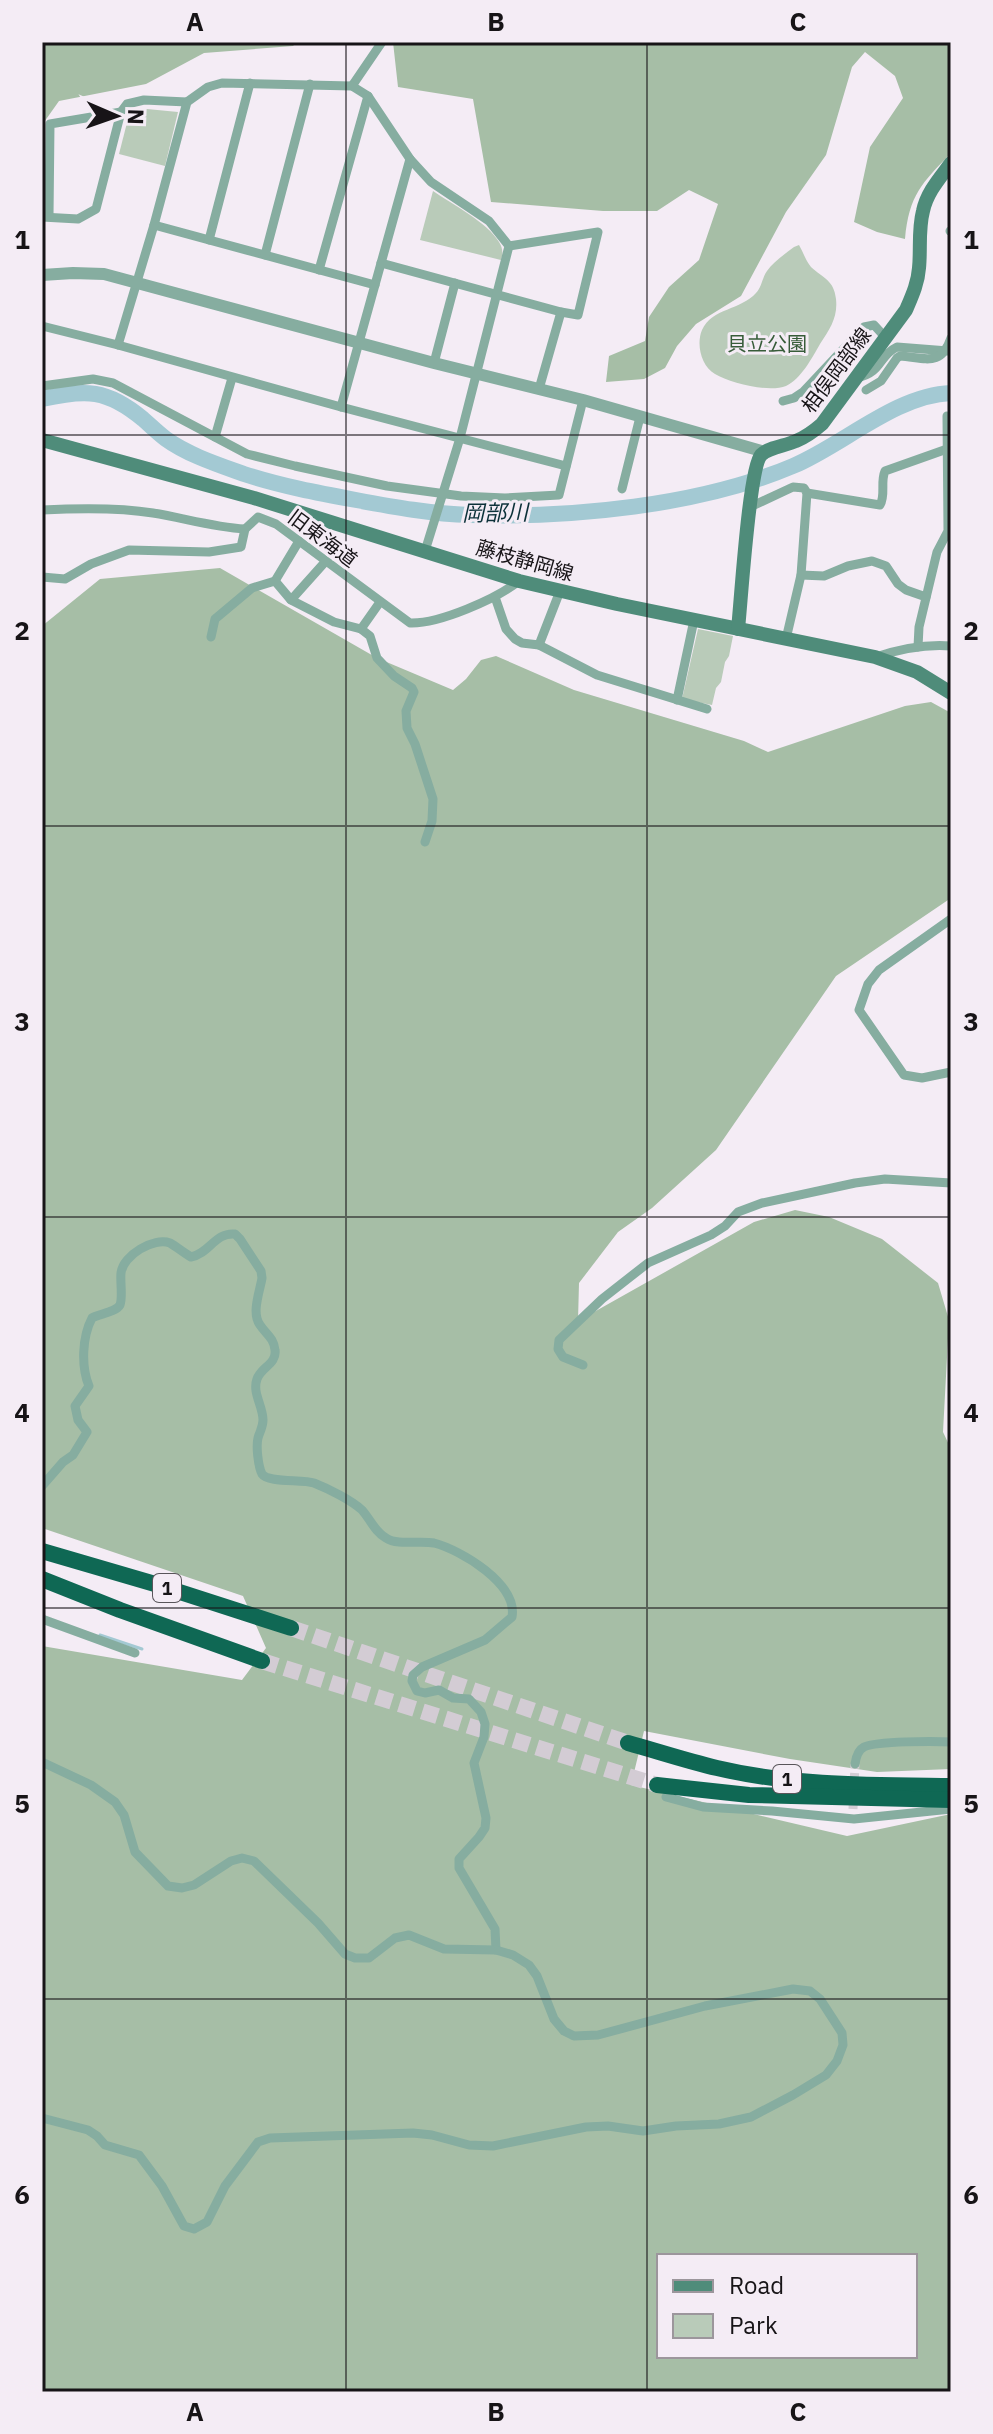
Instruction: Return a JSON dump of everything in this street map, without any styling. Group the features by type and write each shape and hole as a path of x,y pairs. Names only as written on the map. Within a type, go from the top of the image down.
{"highway":[{"name":"1","path":"42,1551 291,1628"},
{"name":"1","path":"42,1579 262,1661"},
{"name":"1","path":"628,1743 717,1768 800,1781 951,1786"},
{"name":"1","path":"662,1791 951,1800"}],"main road":[{"name":"相俣岡部線","path":"761,458 811,434 862,384 885,337 906,310 914,291 919,271 923,210 932,189 951,163"},
{"name":"藤枝静岡線","path":"42,440 254,498 519,581 875,657 917,672 951,693"},
{"path":"738,629 751,501 761,458"}],"street":[{"path":"352,86 382,42"},
{"path":"121,112 50,124 46,216 78,219 96,209 121,112 127,104 144,100 187,102 208,87 222,83 352,86 368,96 410,159 431,182 489,221 509,246"},
{"path":"209,240 250,83"},
{"path":"265,255 310,84"},
{"path":"319,270 368,96"},
{"path":"118,345 187,102"},
{"path":"341,407 410,159"},
{"path":"154,225 375,285"},
{"path":"381,263 578,315 598,232 509,246"},
{"path":"425,551 460,438 509,246"},
{"path":"42,275 96,273 136,283 583,400 761,458"},
{"path":"434,363 455,283"},
{"path":"539,389 561,312"},
{"path":"783,401 803,392 864,327 874,325 885,337"},
{"path":"42,326 566,466"},
{"path":"949,351 951,338"},
{"path":"862,384 897,347 949,351"},
{"path":"862,384 881,381 900,356 933,359 949,351"},
{"path":"215,437 232,378"},
{"path":"42,386 93,379 113,383 247,454 387,486 461,496 505,498 559,495 583,400"},
{"path":"918,647 937,552 948,531 947,416"},
{"path":"622,489 640,417"},
{"path":"807,493 880,505 885,471 947,449"},
{"path":"751,501 793,487 804,488 807,493 801,575 786,639"},
{"path":"254,498 258,517"},
{"path":"42,510 123,509 245,529"},
{"name":"旧東海道","path":"42,577 65,579 91,564 129,550 209,552 241,547 245,529 258,517 276,524 410,623 424,623 495,597 519,581"},
{"path":"211,637 215,619 252,588 275,581 299,541"},
{"path":"801,575 824,576 872,561 886,566 906,590 926,597"},
{"path":"291,600 325,562"},
{"path":"275,581 291,600 334,622 361,629 370,636 377,658 394,676 412,688 414,692 406,711 407,728 433,799 432,821 425,842"},
{"path":"539,645 560,591"},
{"path":"495,597 510,635 522,643 539,645 597,675 707,709"},
{"path":"361,629 380,602"},
{"path":"677,700 694,620"},
{"path":"875,657 918,647 951,646"},
{"path":"951,919 879,970 868,984 859,1010 904,1075 922,1078 951,1072"},
{"path":"583,1365 563,1357 558,1349 559,1340 602,1299 648,1263 711,1235 738,1212 762,1203 855,1183 885,1179 951,1183"},
{"path":"42,1486 73,1455 87,1432 78,1420 75,1406 89,1386 84,1373 87,1327 92,1318 116,1309 120,1304 120,1277 126,1258 135,1251 162,1242 191,1257 198,1256 221,1235 235,1234 261,1271 256,1317 270,1334 276,1352 275,1359 259,1374 255,1388 263,1416 257,1441 262,1474 268,1479 316,1484 359,1507 377,1530 392,1541 419,1541 442,1546 491,1573 512,1601 512,1617 485,1640 422,1667 413,1675 412,1681 417,1691 439,1690 453,1698 469,1699 481,1712 485,1724 484,1737 474,1763 486,1818 485,1828 459,1859 459,1868 495,1929 496,1950"},
{"path":"42,1619 135,1653"},
{"path":"855,1764 857,1754 865,1746 951,1742"},
{"path":"42,1762 91,1785 115,1802 124,1815 135,1852 168,1886 182,1888 194,1885 231,1861 242,1858 254,1861 345,1954 355,1958 369,1958 395,1938 409,1935 444,1949 496,1950 513,1955 529,1965 537,1976 554,2019 564,2031 574,2036 598,2035 705,2006 793,1989 810,1991 820,1999 842,2033 843,2045 837,2061 826,2075 751,2117 719,2124 643,2131 608,2126 586,2127 493,2146 469,2145 413,2133 270,2138 258,2142 225,2186 207,2222 194,2229 184,2226 153,2171 139,2155 105,2145 88,2130 42,2118"},
{"path":"662,1791 703,1807 854,1814 951,1809"}],"green space":[{"path":"42,42 297,42 293,46 204,53 146,84 59,101 42,125"},
{"path":"393,42 951,42 951,153 932,173 914,200 905,239 854,222 870,147 903,98 895,76 865,52 852,67 826,155 786,212 741,296 696,324 677,346 665,368 644,379 606,382 609,356 645,341 649,317 669,287 699,260 718,204 689,190 657,211 603,211 491,202 473,99 398,87"},
{"path":"130,111 178,112 165,166 119,154"},
{"path":"433,191 494,235 501,246 501,260 420,240"},
{"name":"貝立公園","path":"799,245 811,267 830,283 836,299 832,323 810,362 791,383 779,388 750,386 715,374 703,360 700,348 702,330 713,317 750,299 758,291 772,264"},
{"path":"220,568 377,658 453,690 481,660 496,656 574,690 744,741 768,752 905,706 931,702 951,713 951,898 836,976 716,1150 652,1208 618,1232 579,1283 578,1321 754,1222 795,1210 829,1217 882,1239 938,1283 949,1320 943,1432 951,1449 951,1769 877,1772 644,1731 631,1785 847,1836 951,1814 951,2392 42,2392 42,1646 242,1680 266,1648 243,1596 42,1528 42,626 100,579"},
{"path":"698,629 733,636 712,705 682,699"}],"waterway":[{"name":"岡部川","path":"42,399 84,393 107,397 130,409 184,450 244,474 286,486 427,512 509,515 634,507 717,491 793,466 910,402 951,393"},
{"path":"100,1635 142,1649"}],"tunnel":[{"path":"291,1628 628,1743"},
{"path":"262,1661 657,1785"},
{"path":"853,1809 855,1764"}]}
